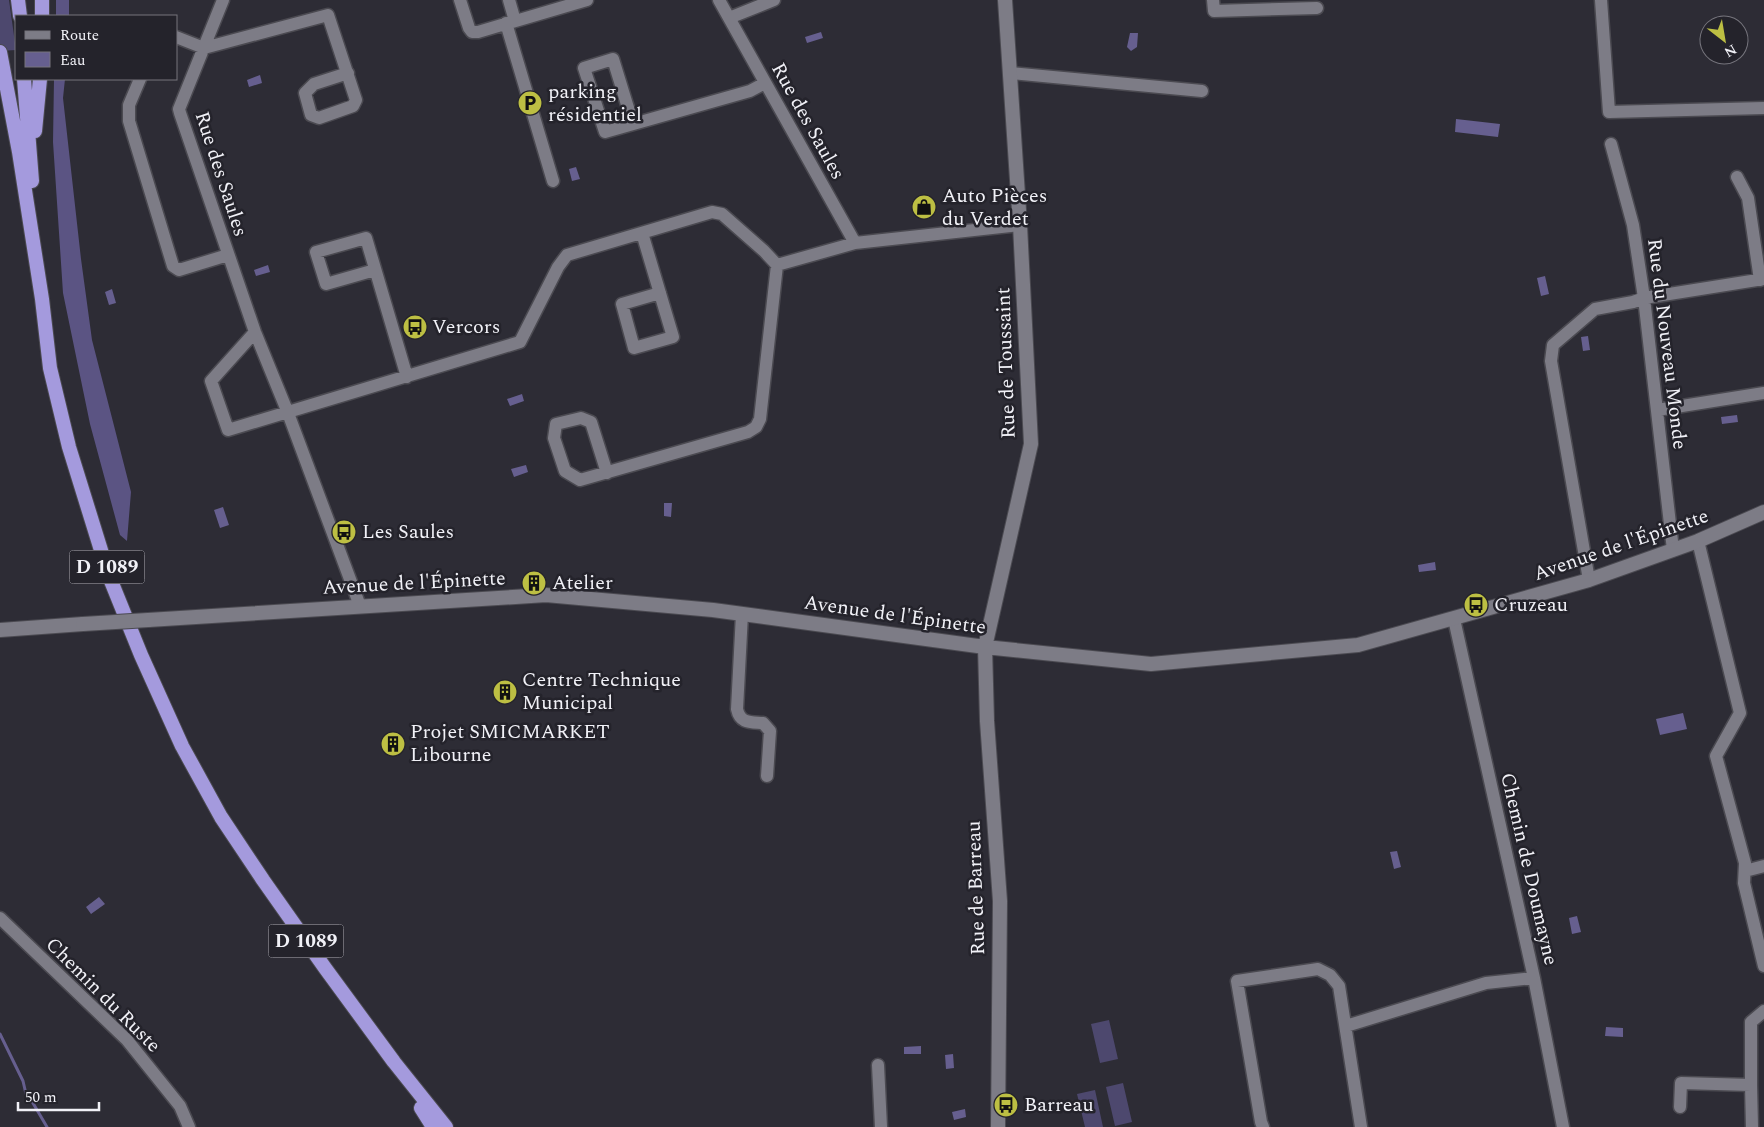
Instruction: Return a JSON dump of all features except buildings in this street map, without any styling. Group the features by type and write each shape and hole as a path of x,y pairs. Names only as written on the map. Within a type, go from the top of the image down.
{"highway":[{"path":"18,0 20,15"},
{"path":"42,0 42,15"},
{"path":"0,52 19,152 42,299"},
{"name":"D 1089","path":"24,80 42,299 50,368 69,447 109,576 182,746 221,817 263,880 394,1062 446,1127"},
{"path":"31,171 40,80"},
{"name":"D 1089","path":"394,1062 433,1127"}],"street":[{"name":"Rue des Saules","path":"223,0 179,109 255,332 288,413 360,606"},
{"path":"460,0 472,32 478,32 587,0"},
{"path":"509,0 511,22 553,181"},
{"name":"Rue des Saules","path":"719,0 855,243"},
{"path":"729,18 774,0"},
{"name":"Rue de Toussaint","path":"984,647 1031,444 1020,224 1005,0"},
{"path":"1213,0 1214,11 1317,8"},
{"path":"1601,0 1609,112 1764,108"},
{"path":"178,37 204,48 328,15 348,73"},
{"path":"633,124 612,59 584,68 605,132 750,91 765,84"},
{"path":"1010,73 1202,91"},
{"path":"140,80 129,105 129,121 172,266 179,270 228,255"},
{"name":"Rue du Nouveau Monde","path":"1611,144 1633,225 1644,298 1673,550"},
{"path":"1589,580 1551,361 1553,345 1595,309 1644,298 1762,279 1748,198 1738,177"},
{"path":"255,332 211,381 228,430 520,342 558,267 567,254 712,212 722,214 777,265"},
{"path":"777,265 855,243 1020,224"},
{"path":"642,233 660,293 673,337 634,348 622,304 660,293"},
{"path":"375,270 326,284 316,252 366,238 407,377"},
{"path":"607,473 591,422 581,418 556,424 554,438 565,471 580,480 607,473 748,432 756,427 760,419 777,265"},
{"path":"1656,410 1764,393"},
{"name":"Avenue de l'Épinette","path":"0,630 546,595 742,614 984,647 1152,664 1358,645 1589,580 1698,541 1764,512"},
{"path":"1698,541 1740,713 1716,756 1745,864 1744,883 1764,966"},
{"path":"742,614 736,709 739,717 745,722 763,723 770,731 767,776"},
{"name":"Chemin de Doumayne","path":"1454,619 1534,978 1563,1127"},
{"name":"Rue de Barreau","path":"984,647 987,721 1000,901 998,1127"},
{"path":"1744,871 1764,866"},
{"name":"Chemin du Ruste","path":"0,918 127,1040 180,1106 189,1127"},
{"path":"1263,1127 1260,1122 1237,981 1318,969 1330,975 1339,986 1361,1127"},
{"path":"1346,1026 1486,983 1534,978"},
{"path":"1752,1127 1750,1085 1751,1022 1764,1012"},
{"path":"878,1065 881,1127"},
{"path":"1680,1107 1681,1083 1750,1085"}],"shaded area":[{"path":"0,0 9,0 15,50 0,51"},
{"path":"56,0 69,0 69,15 56,15"},
{"path":"54,80 65,80 63,98 92,340 131,492 127,541 120,535 90,424 63,293 53,142"},
{"path":"1109,1020 1118,1059 1100,1063 1091,1024"},
{"path":"1123,1083 1132,1122 1115,1126 1106,1087"},
{"path":"1095,1090 1103,1127 1085,1127 1077,1094"}],"water":[{"path":"821,32 823,38 807,43 805,37"},
{"path":"1130,33 1138,33 1137,47 1131,51 1127,47"},
{"path":"260,75 262,83 249,87 247,80"},
{"path":"1456,119 1500,124 1498,137 1455,132"},
{"path":"576,167 580,179 572,181 569,169"},
{"path":"268,265 270,272 256,276 254,270"},
{"path":"1545,276 1549,294 1541,296 1537,278"},
{"path":"112,289 116,303 109,305 105,292"},
{"path":"1588,336 1590,350 1583,351 1581,337"},
{"path":"522,394 524,401 510,406 507,399"},
{"path":"1737,415 1738,422 1722,424 1721,417"},
{"path":"526,465 528,472 514,477 511,469"},
{"path":"664,503 672,503 671,517 664,516"},
{"path":"223,507 229,525 220,528 214,510"},
{"path":"1435,562 1436,570 1419,572 1418,565"},
{"path":"1683,713 1687,729 1660,735 1656,719"},
{"path":"1397,851 1401,867 1394,869 1390,852"},
{"path":"99,897 105,904 91,914 86,907"},
{"path":"1577,916 1581,932 1572,934 1569,918"},
{"path":"1606,1027 1623,1028 1623,1037 1605,1036"},
{"path":"921,1046 921,1054 904,1054 904,1047"},
{"path":"953,1054 954,1068 946,1069 945,1055"},
{"path":"965,1109 966,1117 954,1120 952,1112"}],"waterway":[{"path":"0,1034 23,1081 26,1094 47,1127"}],"place":[{"name":"parking résidentiel","path":"530,103"},
{"name":"Auto Pièces du Verdet","path":"924,207"},
{"name":"Vercors","path":"415,327"},
{"name":"Les Saules","path":"344,532"},
{"name":"Atelier","path":"534,583"},
{"name":"Cruzeau","path":"1476,605"},
{"name":"Centre Technique Municipal","path":"505,692"},
{"name":"Projet SMICMARKET Libourne","path":"393,744"},
{"name":"Barreau","path":"1006,1105"}]}
